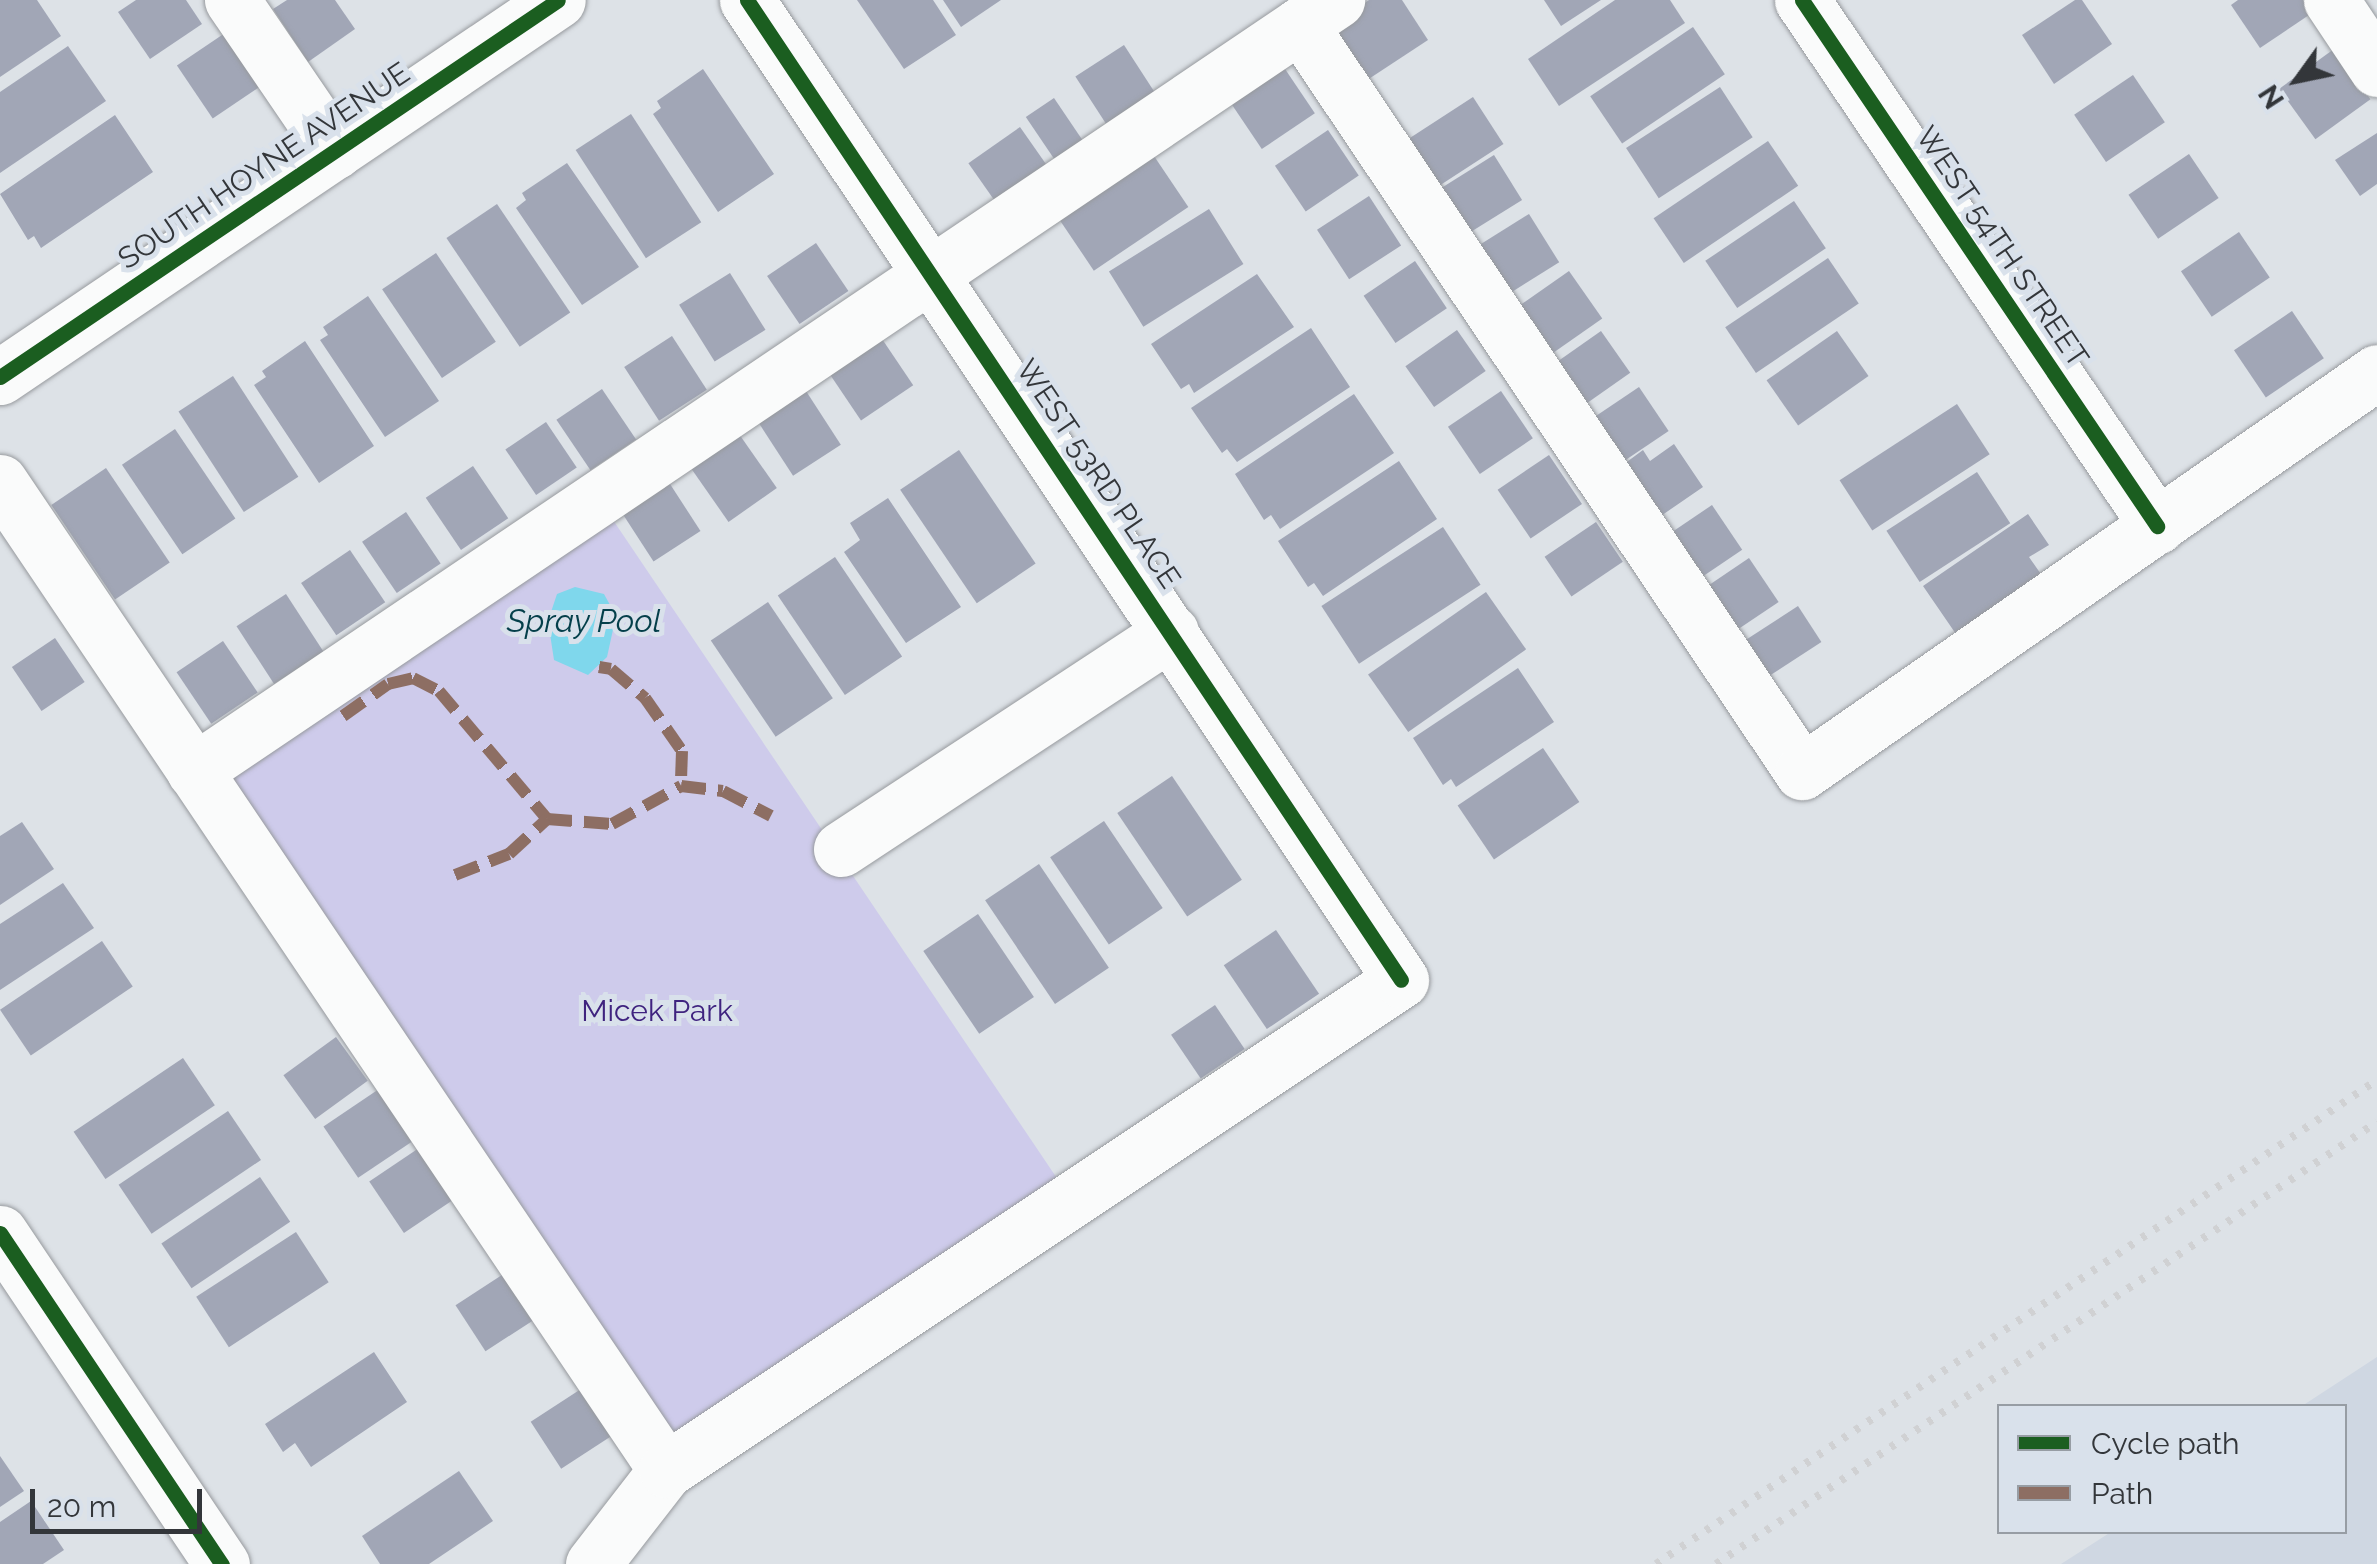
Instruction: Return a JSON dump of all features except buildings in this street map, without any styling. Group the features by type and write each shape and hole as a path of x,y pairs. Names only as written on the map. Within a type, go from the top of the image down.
{"street":[{"path":"232,0 335,151"},
{"name":"SOUTH HOYNE AVENUE","path":"0,377 558,0"},
{"name":"WEST 53RD PLACE","path":"666,1470 1402,980 747,0"},
{"name":"WEST 54TH STREET","path":"1802,0 2157,526"},
{"path":"2331,0 2377,69"},
{"path":"194,771 1319,13 1802,772 2377,372"},
{"path":"0,482 666,1470 593,1564"},
{"path":"840,850 1170,632"},
{"path":"0,1233 222,1564"}],"shaded area":[{"path":"2377,1357 2377,1564 2061,1564 2108,1534 2347,1534 2347,1404 2305,1404"}],"green space":[{"name":"Micek Park","path":"613,520 1064,1188 667,1455 217,787"}],"water":[{"name":"Spray Pool","path":"575,587 604,594 616,616 607,657 588,675 554,660 548,621 557,594"}],"railway":[{"path":"1656,1564 2377,1080"},
{"path":"1716,1564 2377,1122"}],"marked path":[{"path":"599,667 611,669 645,698 682,751 681,786"},
{"path":"343,716 388,684 413,678 439,691 547,819 612,824 681,786 723,791 771,816"},
{"path":"455,875 509,854 547,819"}],"cycle path":[{"path":"0,377 558,0"},
{"path":"747,0 1401,980"},
{"path":"1802,0 2157,526"},
{"path":"0,1233 222,1564"}]}
